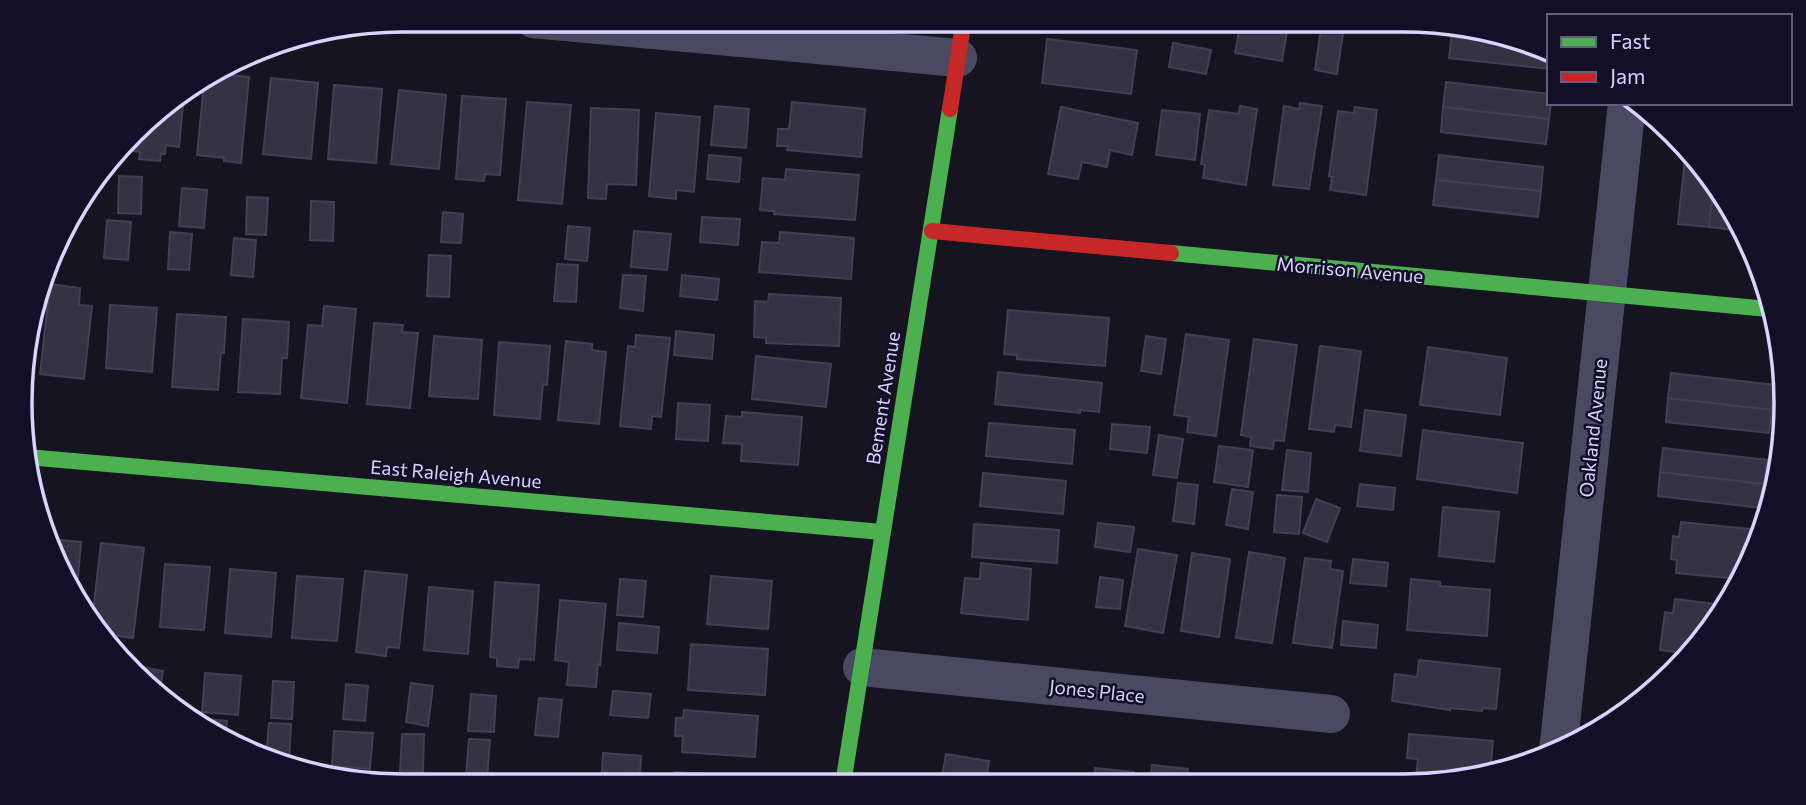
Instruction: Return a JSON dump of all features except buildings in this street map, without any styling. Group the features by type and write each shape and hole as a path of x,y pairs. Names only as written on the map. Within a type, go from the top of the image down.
{"street":[{"path":"675,32 958,58"},
{"name":"Bement Avenue","path":"845,774 962,32"},
{"name":"Oakland Avenue","path":"1559,739 1628,107"},
{"name":"Morrison Avenue","path":"932,231 1763,308"},
{"name":"East Raleigh Avenue","path":"36,458 882,532"},
{"name":"Jones Place","path":"862,667 1331,714"}],"traffic: fast":[{"path":"845,774 950,109"},
{"path":"1171,253 1763,308"},
{"path":"36,458 882,532"}],"traffic: jam":[{"path":"950,109 962,32"},
{"path":"932,231 1171,253"}]}
